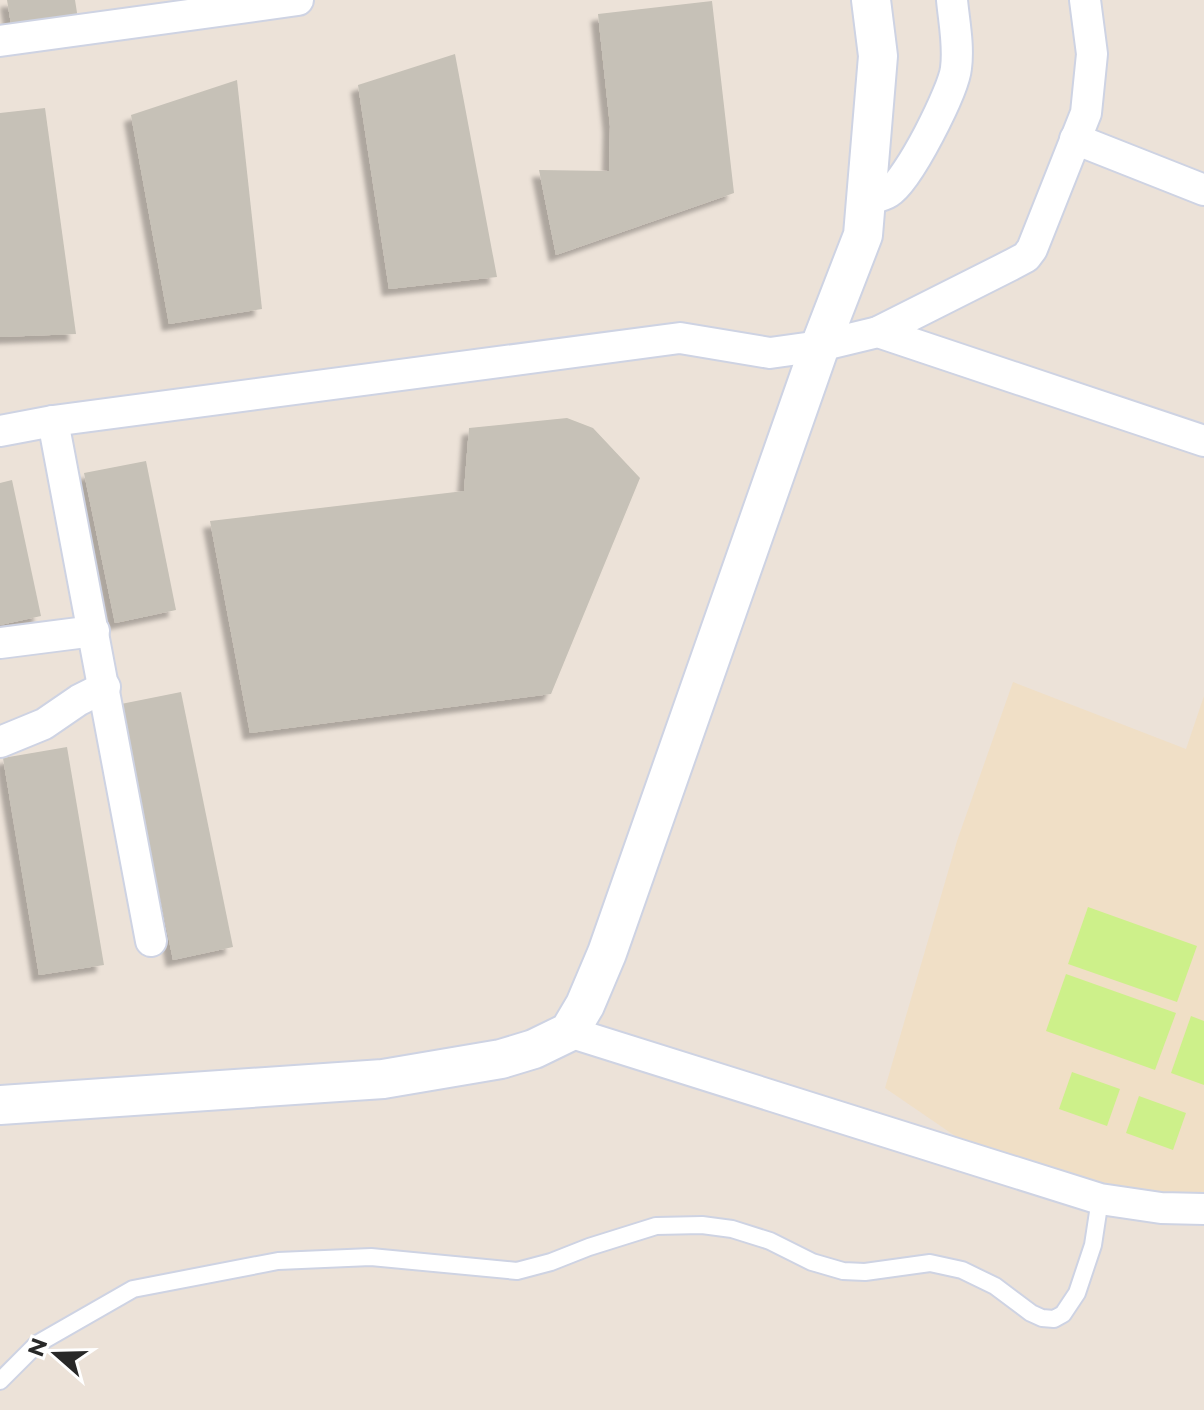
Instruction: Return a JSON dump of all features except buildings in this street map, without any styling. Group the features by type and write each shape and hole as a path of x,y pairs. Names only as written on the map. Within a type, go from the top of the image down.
{"street":[{"path":"0,41 206,6 298,0"},
{"path":"0,1105 383,1079 501,1059 534,1049 569,1032 585,1005 607,953 820,346 863,235 878,56 871,0"},
{"path":"866,200 891,191 908,170 951,91 957,54 952,0"},
{"path":"0,431 53,421 680,338 770,353 820,346 878,332 1026,257 1032,249 1086,113 1092,54 1085,0"},
{"path":"1075,139 1204,190"},
{"path":"878,332 1204,441"},
{"path":"53,421 151,941"},
{"path":"0,643 94,631"},
{"path":"0,742 44,724 105,687"},
{"path":"569,1032 1100,1199 1161,1208 1204,1209"}],"lane":[{"path":"0,1381 37,1344 133,1289 278,1261 371,1257 517,1271 656,1226 702,1225 732,1229 770,1241 812,1262 843,1271 865,1272 930,1263 962,1270 995,1286 1031,1313 1054,1319 1063,1314 1077,1293 1093,1245 1100,1199"}],"shaded area":[{"path":"1013,682 1186,749 1204,696 1204,1199 1137,1197 980,1153 885,1088 957,841"}],"green space":[{"path":"1088,907 1197,946 1177,1002 1068,964"},
{"path":"1066,974 1176,1013 1155,1070 1046,1031"},
{"path":"1191,1016 1204,1021 1204,1085 1171,1073"},
{"path":"1072,1072 1120,1089 1107,1126 1059,1109"},
{"path":"1139,1096 1186,1113 1173,1150 1126,1133"}]}
